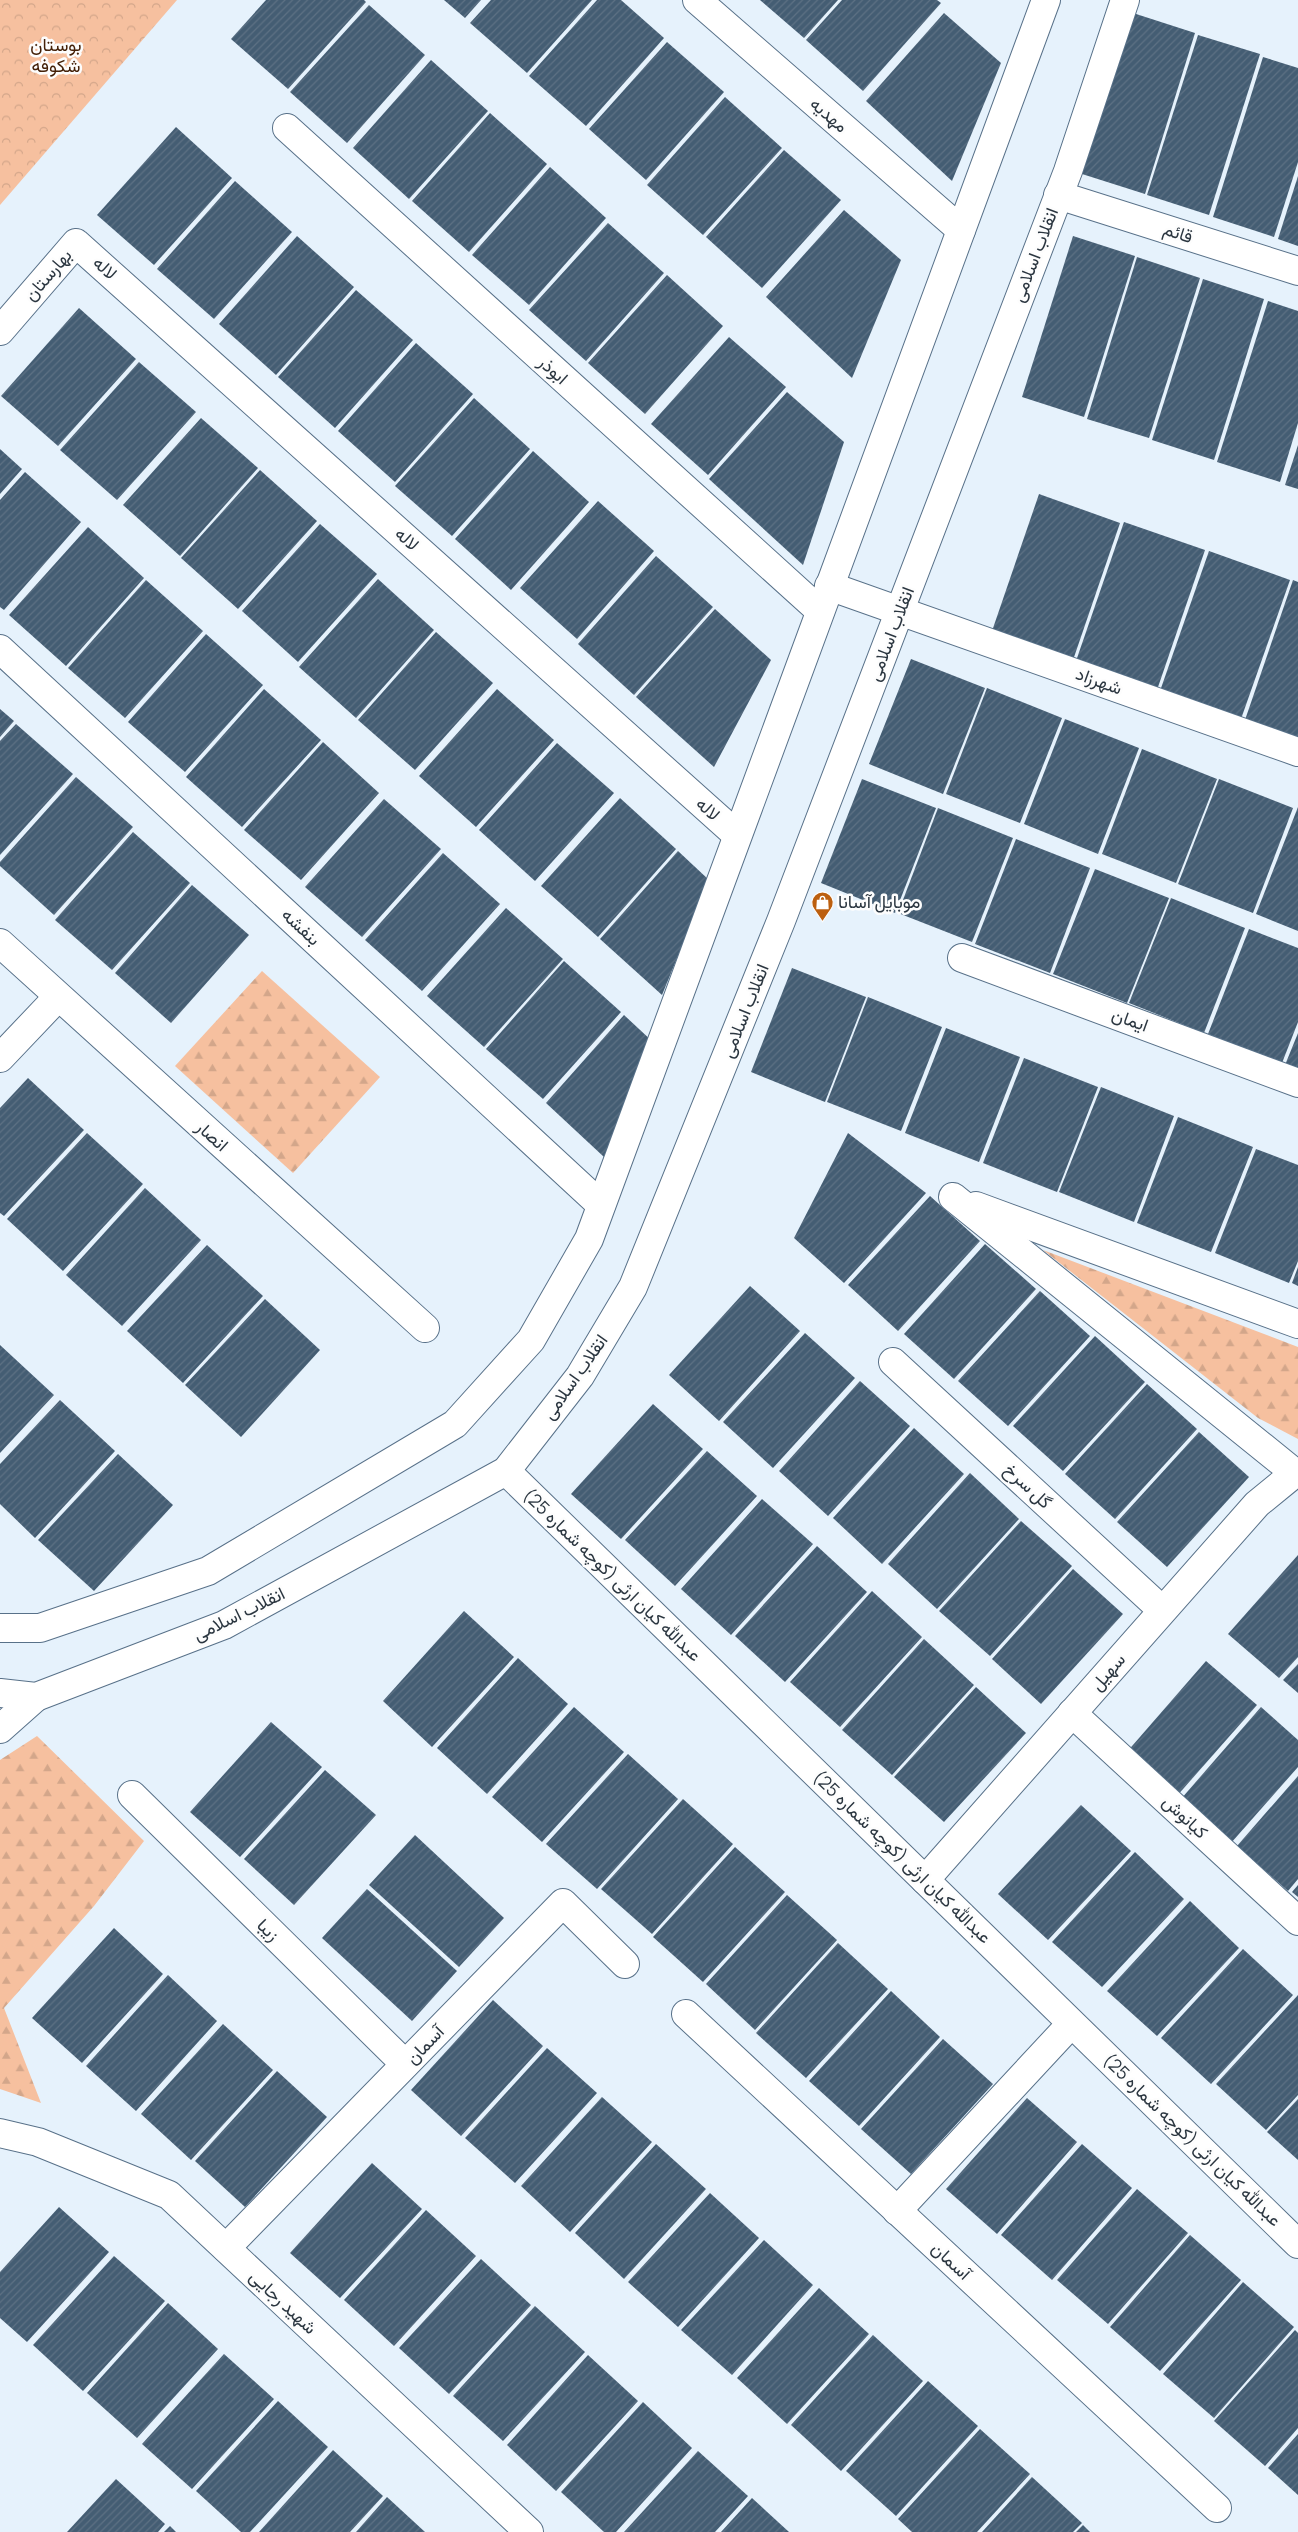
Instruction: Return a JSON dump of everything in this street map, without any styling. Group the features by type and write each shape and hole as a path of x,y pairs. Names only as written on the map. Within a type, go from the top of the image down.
{"street":[{"name":"مهدیه","path":"697,0 961,230"},
{"path":"0,1628 40,1628 208,1571 454,1424 531,1340 589,1239 1046,0"},
{"name":"انقلاب اسلامی","path":"0,1694 36,1696 224,1625 506,1471 580,1376 633,1287 781,920 1058,195 1125,0"},
{"name":"ابوذر","path":"287,128 820,611"},
{"name":"قائم","path":"1058,195 1298,271"},
{"name":"بهارستان","path":"0,330 76,243"},
{"name":"لاله","path":"76,243 737,835"},
{"name":"شهرزاد","path":"829,586 1298,752"},
{"name":"بنفشه","path":"0,649 602,1205"},
{"name":"انصار","path":"0,943 425,1328"},
{"name":"ایمان","path":"962,958 1298,1083"},
{"path":"0,1058 58,997"},
{"path":"1297,1473 953,1197 1298,1324"},
{"name":"گل سرخ","path":"893,1362 1162,1610"},
{"name":"عبدالله کیان ارثی (کوچه شماره 25)","path":"506,1471 1298,2244"},
{"name":"سهیل","path":"926,1880 1257,1504 1297,1473"},
{"path":"0,1729 36,1696"},
{"name":"کیانوش","path":"1072,1713 1298,1921"},
{"name":"زیبا","path":"132,1795 405,2064"},
{"name":"آسمان","path":"226,2248 563,1903 625,1964"},
{"name":"آسمان","path":"686,2014 1217,2508"},
{"path":"897,2211 1071,2024"},
{"name":"شهید رجایی","path":"0,2132 38,2142 169,2195 529,2532"}],"green space":[{"name":"بوستان شکوفه","path":"0,0 177,0 0,205"},
{"path":"262,971 380,1077 293,1173 175,1066"},
{"path":"1043,1250 1298,1347 1298,1439 1258,1418"},
{"path":"37,1736 144,1841 94,1906 4,2008 41,2103 0,2089 0,1760"}],"building":[{"path":"266,0 364,0 366,2 288,89 231,39"},
{"path":"444,0 481,0 465,18"},
{"path":"491,0 592,0 527,73 470,23"},
{"path":"597,0 621,0 664,38 586,126 529,76"},
{"path":"760,0 838,0 804,38"},
{"path":"842,0 937,0 941,3 863,91 806,40"},
{"path":"369,5 425,55 347,143 290,92"},
{"path":"944,13 1001,63 952,181 866,101"},
{"path":"1133,13 1195,33 1145,194 1082,174"},
{"path":"1198,35 1260,54 1209,215 1147,195"},
{"path":"667,42 724,92 646,180 589,129"},
{"path":"1263,57 1298,68 1298,162 1274,237 1213,217"},
{"path":"431,60 488,111 409,199 353,148"},
{"path":"725,97 782,148 703,235 647,185"},
{"path":"490,113 547,164 469,252 412,201"},
{"path":"176,127 232,178 154,265 97,215"},
{"path":"784,150 841,200 762,288 706,237"},
{"path":"550,167 606,218 529,305 472,255"},
{"path":"1298,176 1298,246 1278,239"},
{"path":"235,181 292,232 214,319 157,269"},
{"path":"844,210 901,260 852,378 766,297"},
{"path":"608,223 664,273 586,361 529,310"},
{"path":"297,236 354,287 276,375 219,324"},
{"path":"1073,236 1135,256 1084,417 1022,397"},
{"path":"1137,257 1200,278 1149,438 1087,419"},
{"path":"667,275 723,326 645,414 588,363"},
{"path":"1203,279 1264,299 1214,460 1152,440"},
{"path":"356,290 413,340 335,428 278,377"},
{"path":"1268,301 1298,311 1298,423 1280,482 1217,462"},
{"path":"79,308 136,359 58,446 1,396"},
{"path":"729,337 786,387 708,475 651,424"},
{"path":"416,343 473,394 395,482 338,431"},
{"path":"139,362 196,412 117,500 60,450"},
{"path":"787,392 844,442 803,565 709,479"},
{"path":"474,398 530,449 452,536 395,486"},
{"path":"201,418 258,468 180,556 123,505"},
{"path":"1298,445 1298,489 1285,485"},
{"path":"0,449 22,469 0,494"},
{"path":"533,451 589,502 511,590 455,539"},
{"path":"260,470 317,521 238,609 181,558"},
{"path":"25,472 81,522 4,610 0,607 0,500"},
{"path":"1039,494 1120,523 1072,663 991,634"},
{"path":"598,501 654,551 577,639 520,588"},
{"path":"1124,522 1205,550 1157,690 1076,661"},
{"path":"320,524 377,574 298,662 242,611"},
{"path":"88,527 144,578 66,666 9,615"},
{"path":"1209,551 1290,580 1241,719 1160,691"},
{"path":"656,556 713,607 634,695 578,644"},
{"path":"378,579 434,630 356,718 299,667"},
{"path":"146,580 203,631 125,718 68,668"},
{"path":"1293,580 1298,582 1298,738 1245,720"},
{"path":"715,609 771,660 714,767 636,697"},
{"path":"436,632 493,683 415,770 358,720"},
{"path":"206,634 263,685 185,772 128,722"},
{"path":"911,659 985,688 943,794 869,764"},
{"path":"987,688 1062,718 1020,823 946,794"},
{"path":"264,689 321,740 242,827 186,777"},
{"path":"497,689 554,740 476,827 419,776"},
{"path":"0,709 14,721 0,737"},
{"path":"1065,719 1139,748 1098,854 1024,824"},
{"path":"16,724 73,774 0,855 0,741"},
{"path":"323,742 379,793 301,880 244,830"},
{"path":"557,743 614,793 535,881 479,830"},
{"path":"1142,749 1217,779 1176,883 1102,854"},
{"path":"76,777 133,827 54,915 0,866 0,862"},
{"path":"862,779 936,808 895,913 821,883"},
{"path":"1219,779 1293,808 1253,913 1178,884"},
{"path":"620,798 676,849 598,937 541,886"},
{"path":"384,799 441,849 362,937 305,887"},
{"path":"1298,807 1298,931 1256,914"},
{"path":"938,808 1013,838 972,942 898,913"},
{"path":"133,832 190,883 112,970 55,920"},
{"path":"1016,839 1090,868 1050,973 975,944"},
{"path":"678,851 709,880 662,995 600,939"},
{"path":"443,853 500,904 422,991 365,940"},
{"path":"1095,869 1169,898 1127,1003 1053,974"},
{"path":"192,885 249,935 171,1023 115,973"},
{"path":"1171,898 1245,928 1204,1033 1129,1003"},
{"path":"506,908 563,959 484,1047 427,996"},
{"path":"1249,929 1298,948 1298,1022 1282,1063 1208,1034"},
{"path":"564,961 621,1012 543,1099 486,1049"},
{"path":"792,968 866,997 825,1102 751,1072"},
{"path":"868,997 942,1027 901,1131 827,1102"},
{"path":"624,1015 653,1042 604,1157 546,1103"},
{"path":"946,1028 1020,1057 979,1162 905,1133"},
{"path":"1298,1033 1298,1070 1285,1065"},
{"path":"1024,1058 1098,1087 1057,1192 983,1163"},
{"path":"28,1078 84,1130 4,1216 0,1213 0,1108"},
{"path":"1101,1087 1174,1116 1134,1222 1059,1192"},
{"path":"1178,1117 1253,1147 1211,1252 1137,1223"},
{"path":"87,1133 143,1184 63,1271 7,1219"},
{"path":"848,1133 926,1193 844,1283 794,1238"},
{"path":"1256,1149 1298,1165 1298,1261 1289,1283 1215,1253"},
{"path":"145,1188 201,1240 122,1326 66,1275"},
{"path":"930,1196 980,1241 898,1331 848,1285"},
{"path":"985,1244 1036,1289 954,1379 904,1334"},
{"path":"207,1245 263,1296 183,1383 127,1331"},
{"path":"1298,1267 1298,1286 1292,1283"},
{"path":"750,1286 800,1331 719,1421 669,1375"},
{"path":"1040,1291 1090,1336 1008,1426 958,1381"},
{"path":"265,1299 320,1350 241,1437 185,1385"},
{"path":"805,1333 855,1378 773,1468 723,1422"},
{"path":"1095,1336 1145,1382 1063,1471 1013,1426"},
{"path":"0,1345 54,1395 0,1453"},
{"path":"860,1381 910,1426 828,1516 779,1471"},
{"path":"1147,1384 1197,1429 1115,1519 1065,1474"},
{"path":"60,1400 115,1451 35,1538 0,1504 0,1464"},
{"path":"653,1404 703,1449 621,1539 571,1494"},
{"path":"914,1428 964,1474 882,1564 833,1518"},
{"path":"1199,1432 1249,1477 1167,1567 1117,1522"},
{"path":"707,1451 757,1496 675,1586 625,1540"},
{"path":"118,1454 173,1505 94,1591 38,1540"},
{"path":"970,1473 1019,1519 937,1609 888,1564"},
{"path":"762,1499 813,1544 731,1635 681,1589"},
{"path":"1021,1521 1072,1566 990,1656 939,1611"},
{"path":"817,1546 867,1592 785,1682 735,1636"},
{"path":"1298,1555 1298,1657 1279,1678 1228,1634"},
{"path":"1073,1569 1123,1614 1041,1704 992,1659"},
{"path":"872,1591 922,1637 840,1727 790,1682"},
{"path":"464,1611 514,1657 432,1747 383,1701"},
{"path":"924,1639 974,1685 892,1775 842,1730"},
{"path":"518,1658 568,1704 487,1794 437,1748"},
{"path":"1206,1661 1257,1705 1176,1797 1126,1753"},
{"path":"1298,1664 1298,1693 1283,1680"},
{"path":"976,1687 1026,1733 944,1822 894,1777"},
{"path":"574,1707 624,1752 542,1842 492,1797"},
{"path":"1261,1707 1298,1740 1298,1767 1231,1843 1181,1799"},
{"path":"271,1722 322,1767 240,1857 190,1812"},
{"path":"628,1754 678,1799 597,1889 546,1844"},
{"path":"325,1770 376,1815 294,1905 244,1859"},
{"path":"1298,1776 1298,1879 1288,1891 1237,1846"},
{"path":"683,1799 733,1844 652,1934 601,1889"},
{"path":"1081,1805 1131,1851 1048,1940 998,1894"},
{"path":"415,1835 504,1918 459,1967 369,1885"},
{"path":"735,1847 785,1892 703,1982 653,1937"},
{"path":"1135,1852 1184,1899 1102,1987 1052,1942"},
{"path":"1298,1885 1298,1897 1292,1892"},
{"path":"367,1889 457,1971 412,2021 322,1938"},
{"path":"787,1895 837,1940 755,2030 706,1984"},
{"path":"1190,1901 1239,1948 1157,2036 1107,1991"},
{"path":"114,1928 163,1974 82,2063 32,2018"},
{"path":"838,1943 888,1989 806,2078 756,2033"},
{"path":"1243,1949 1293,1995 1211,2084 1161,2038"},
{"path":"168,1975 217,2021 136,2111 86,2066"},
{"path":"891,1991 940,2037 859,2126 809,2081"},
{"path":"1298,1995 1298,2095 1266,2130 1216,2084"},
{"path":"493,2000 543,2046 461,2136 411,2090"},
{"path":"223,2024 273,2070 191,2160 141,2114"},
{"path":"943,2039 993,2084 911,2174 861,2129"},
{"path":"547,2048 597,2093 515,2183 465,2138"},
{"path":"277,2071 327,2117 245,2207 195,2161"},
{"path":"602,2097 652,2142 570,2232 521,2186"},
{"path":"1027,2098 1077,2142 997,2234 946,2189"},
{"path":"1298,2099 1298,2160 1267,2132"},
{"path":"656,2144 706,2189 624,2279 575,2233"},
{"path":"1082,2144 1132,2188 1052,2280 1001,2235"},
{"path":"372,2163 422,2209 340,2298 290,2253"},
{"path":"1137,2189 1188,2233 1108,2324 1057,2280"},
{"path":"710,2193 759,2238 678,2327 628,2282"},
{"path":"59,2207 109,2252 27,2342 0,2318 0,2272"},
{"path":"426,2210 476,2256 394,2346 344,2300"},
{"path":"1190,2235 1241,2280 1160,2371 1110,2327"},
{"path":"764,2240 813,2285 732,2375 681,2330"},
{"path":"114,2256 165,2301 83,2391 33,2345"},
{"path":"481,2259 531,2305 449,2394 399,2348"},
{"path":"1243,2282 1294,2327 1214,2418 1163,2374"},
{"path":"819,2288 869,2334 787,2424 737,2378"},
{"path":"168,2303 218,2349 137,2438 87,2393"},
{"path":"535,2306 585,2352 503,2441 453,2396"},
{"path":"1295,2330 1298,2333 1298,2428 1265,2466 1214,2421"},
{"path":"873,2335 923,2381 841,2471 791,2425"},
{"path":"224,2354 274,2399 192,2489 142,2444"},
{"path":"588,2355 638,2401 556,2491 507,2445"},
{"path":"928,2381 978,2426 896,2516 846,2471"},
{"path":"278,2401 328,2447 250,2532 241,2532 196,2491"},
{"path":"643,2402 692,2448 616,2532 604,2532 561,2492"},
{"path":"980,2429 1030,2474 977,2532 912,2532 898,2519"},
{"path":"1298,2434 1298,2495 1268,2468"},
{"path":"333,2450 383,2496 350,2532 259,2532"},
{"path":"698,2451 748,2496 715,2532 624,2532"},
{"path":"1032,2477 1082,2523 1073,2532 982,2532"},
{"path":"116,2479 165,2524 158,2532 67,2532"},
{"path":"387,2497 425,2532 356,2532"},
{"path":"752,2498 789,2532 721,2532"},
{"path":"1083,2525 1090,2532 1076,2532"},
{"path":"170,2526 176,2532 164,2532"}],"place":[{"name":"موبایل آسانا","path":"822,921"}]}
